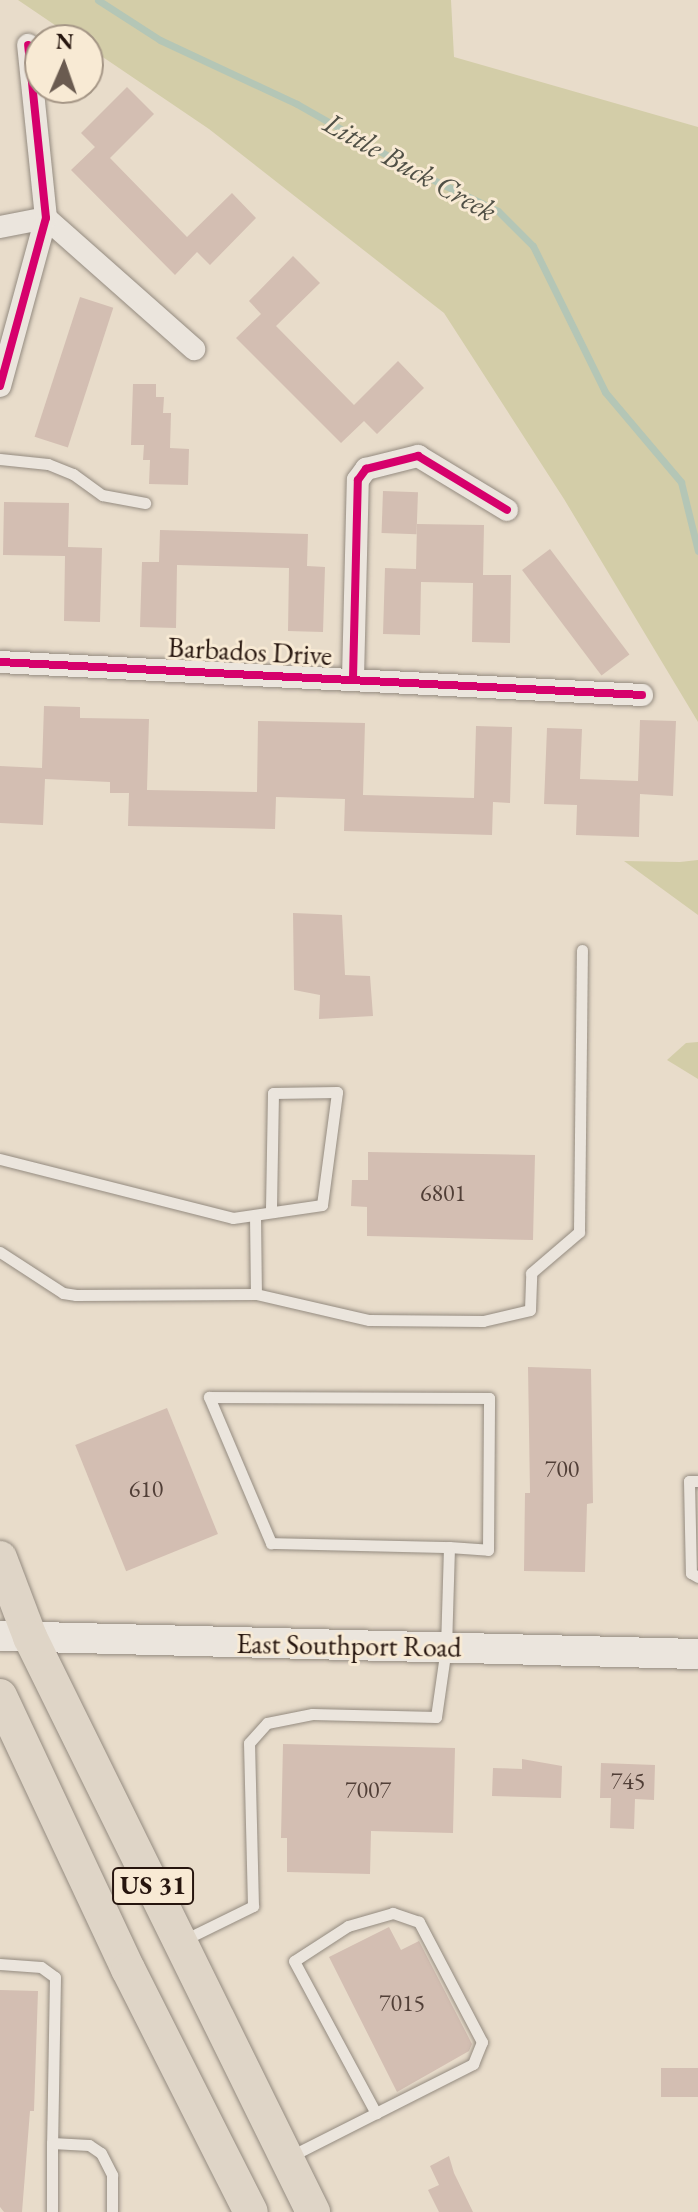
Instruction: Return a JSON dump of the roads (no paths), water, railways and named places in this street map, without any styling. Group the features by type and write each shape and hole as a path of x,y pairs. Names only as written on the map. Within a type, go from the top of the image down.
{"main road":[{"name":"US 31","path":"0,1558 15,1636 180,1942 313,2212"},
{"name":"East Southport Road","path":"15,1636 698,1654"},
{"name":"US 31","path":"0,1696 128,1969 251,2212"}],"street":[{"path":"0,386 46,218 34,104"},
{"path":"0,227 46,218"},
{"path":"46,218 194,349"},
{"path":"353,678 358,480 366,469 418,456 507,510"},
{"name":"Barbados Drive","path":"0,662 642,695"}],"lane":[{"path":"0,459 48,464 102,495 145,503"},
{"path":"0,1252 63,1293 256,1294 369,1320 483,1321 530,1310 531,1273 579,1232 582,950"},
{"path":"0,1159 157,1202 233,1218 322,1205 337,1092 273,1093 271,1212"},
{"path":"255,1215 256,1294"},
{"path":"209,1397 489,1398 488,1550 449,1547 271,1543 209,1397"},
{"path":"698,1481 689,1481 691,1573 698,1577"},
{"path":"180,1942 253,1906 249,1743 267,1723 312,1714 436,1717 446,1648 449,1547"},
{"path":"286,2158 376,2113 473,2064 482,2042 419,1922 393,1913 348,1926 294,1961 376,2113"},
{"path":"0,1964 41,1967 55,1977 52,2212"},
{"path":"52,2143 89,2145 101,2153 112,2175 112,2212"}],"waterway":[{"name":"Little Buck Creek","path":"98,0 160,40 297,104 413,170 498,211 533,246 605,392 681,482 698,551"}]}
